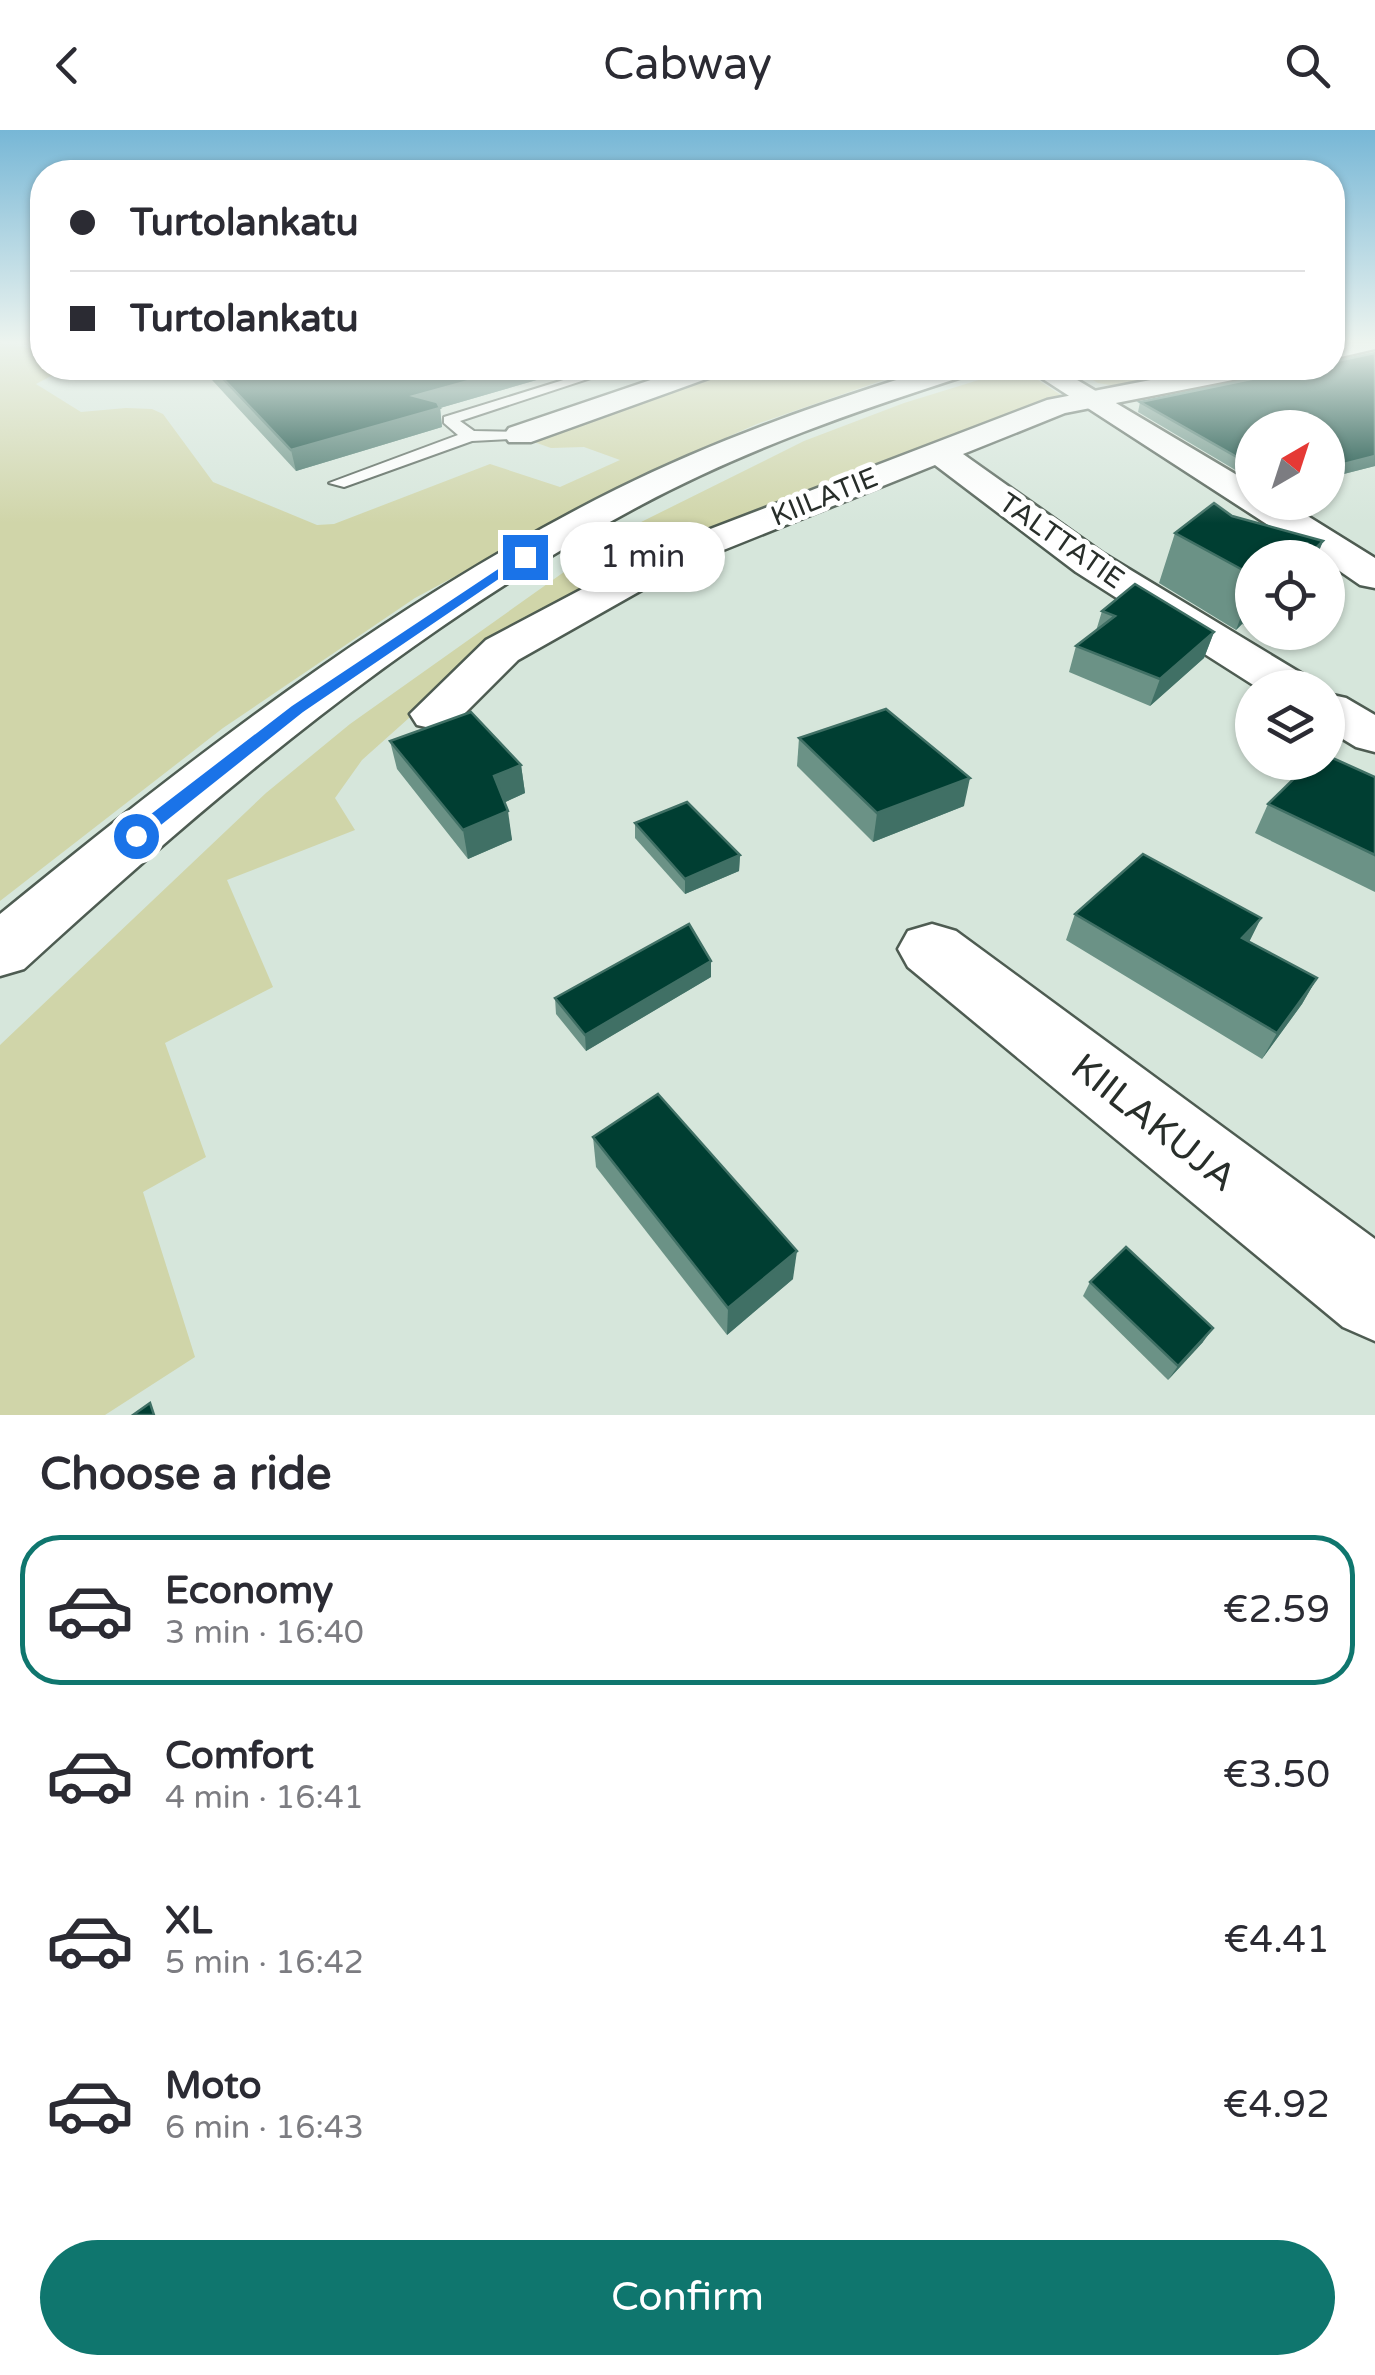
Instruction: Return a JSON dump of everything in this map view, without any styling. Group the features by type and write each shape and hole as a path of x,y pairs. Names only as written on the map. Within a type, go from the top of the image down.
{"street":[{"path":"520,435 611,403"},
{"path":"0,951 214,771 378,653 525,557 587,520 772,433 860,403"},
{"name":"KIILATIE","path":"435,714 502,650 672,557 937,451 1072,403"},
{"path":"1098,403 1235,487"},
{"name":"TALTTATIE","path":"937,451 1090,563 1263,670"},
{"path":"1287,520 1375,576"},
{"path":"1345,719 1375,736"},
{"name":"KIILAKUJA","path":"932,949 1375,1295"}],"lane":[{"path":"470,436 448,420 502,403"},
{"path":"338,482 470,436 520,435"}],"green space":[{"path":"0,403 66,403 81,412 152,409 163,414 213,482 317,525 334,524 490,464 560,487 620,460 584,447 551,448 506,432 591,403 817,403 757,424 650,471 415,598 223,728 0,901"},
{"path":"904,403 1049,403 663,552 428,701 362,760 335,798 355,830 227,880 273,987 165,1043 206,1157 143,1192 195,1357 105,1415 0,1415 0,1045 266,793 350,724 619,533 804,441"}],"building":[{"path":"246,403 437,403 440,408 291,450"},
{"path":"1142,403 1375,403 1375,456 1345,464 1345,410 1235,410 1235,456"},
{"path":"1214,503 1235,520 1319,540 1235,540 1235,566 1175,533"},
{"path":"1135,584 1214,632 1160,679 1076,646 1115,616 1102,611"},
{"path":"886,709 970,778 877,813 799,738"},
{"path":"471,712 521,765 494,776 508,811 463,830 390,741"},
{"path":"1345,764 1375,777 1375,855 1268,804 1293,780 1345,780"},
{"path":"687,802 740,855 685,879 635,823"},
{"path":"1143,854 1261,918 1242,938 1317,978 1277,1033 1075,914"},
{"path":"689,924 711,961 585,1035 555,998"},
{"path":"658,1094 797,1251 728,1308 593,1137"},
{"path":"1126,1247 1213,1328 1178,1366 1090,1282"},
{"path":"150,1403 154,1415 133,1415"}],"route":[{"path":"136,836 214,771 298,709 525,557"}]}
